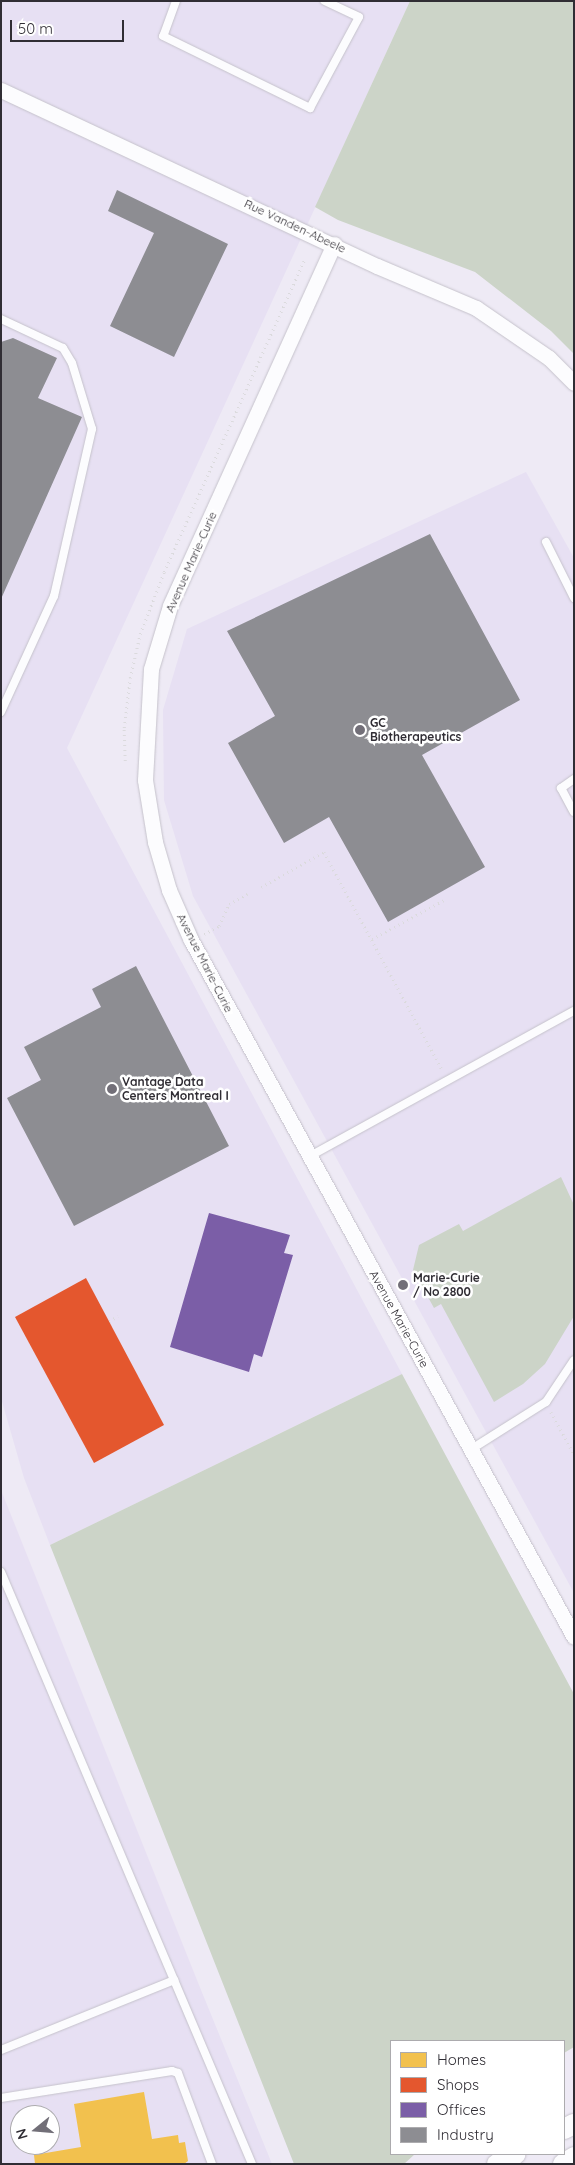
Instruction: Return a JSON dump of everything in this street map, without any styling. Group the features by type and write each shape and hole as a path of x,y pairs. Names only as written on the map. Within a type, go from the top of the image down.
{"street":[{"name":"Rue Vanden-Abeele","path":"1,90 476,308 549,358 574,383"},
{"name":"Avenue Marie-Curie","path":"334,244 170,606 151,669 145,780 155,842 169,890 191,940 574,1637"},
{"path":"497,2164 514,2155"},
{"path":"563,2164 574,2158"}],"lane":[{"path":"176,1 163,36 310,108 359,17 324,1"},
{"path":"1,319 64,348 72,363 92,429 54,596 1,712"},
{"path":"546,542 574,598"},
{"path":"574,779 561,788 574,812"},
{"path":"310,1156 574,1011"},
{"path":"470,1450 546,1402 574,1360"},
{"path":"1,1572 252,2164"},
{"path":"1,2050 174,1980"},
{"path":"1,2098 172,2071 178,2073 212,2164"}],"path":[{"path":"261,887 324,852 448,1080"},
{"path":"191,940 219,926 229,904 247,894"},
{"path":"372,939 446,899"},
{"path":"109,1321 118,1316"},
{"path":"546,1402 574,1454"}],"shaded area":[{"path":"1,1 410,1 67,748 402,1374 50,1545 24,1478 1,1398"},
{"path":"410,1 574,1 574,354 551,331 475,272 338,220 315,207"},
{"path":"526,472 574,558 574,1593 193,896 164,800 163,710 187,629"},
{"path":"561,1177 574,1205 574,1316 545,1364 523,1384 494,1402 441,1304 434,1308 413,1270 419,1245 459,1224 463,1231"},
{"path":"402,1374 574,1694 574,2047 565,2052 565,2040 390,2040 390,2155 414,2155 404,2164 294,2164 50,1545"},
{"path":"1,1490 199,1985 272,2164 1,2164"}],"building: Homes":[{"path":"144,2092 152,2139 178,2135 179,2143 185,2142 188,2161 184,2164 35,2164 34,2155 60,2155 60,2151 81,2147 74,2104"}],"building: Shops":[{"path":"86,1278 164,1425 94,1463 15,1317"}],"building: Offices":[{"path":"209,1213 290,1235 284,1253 293,1255 262,1357 254,1354 249,1372 170,1347"}],"building: Industry":[{"path":"117,190 228,244 174,357 110,326 154,233 108,211"},
{"path":"13,338 57,358 38,398 82,417 1,599 1,342"},
{"name":"GC Biotherapeutics","path":"430,534 520,700 422,755 485,867 388,922 329,817 284,843 228,743 275,716 227,631"},
{"name":"Vantage Data Centers Montreal I","path":"136,966 229,1146 74,1226 7,1098 41,1080 24,1047 101,1007 92,989"}],"place":[{"name":"GC Biotherapeutics","path":"360,730"},
{"name":"Vantage Data Centers Montreal I","path":"112,1089"},
{"name":"Marie-Curie / No 2800","path":"403,1285"}]}
